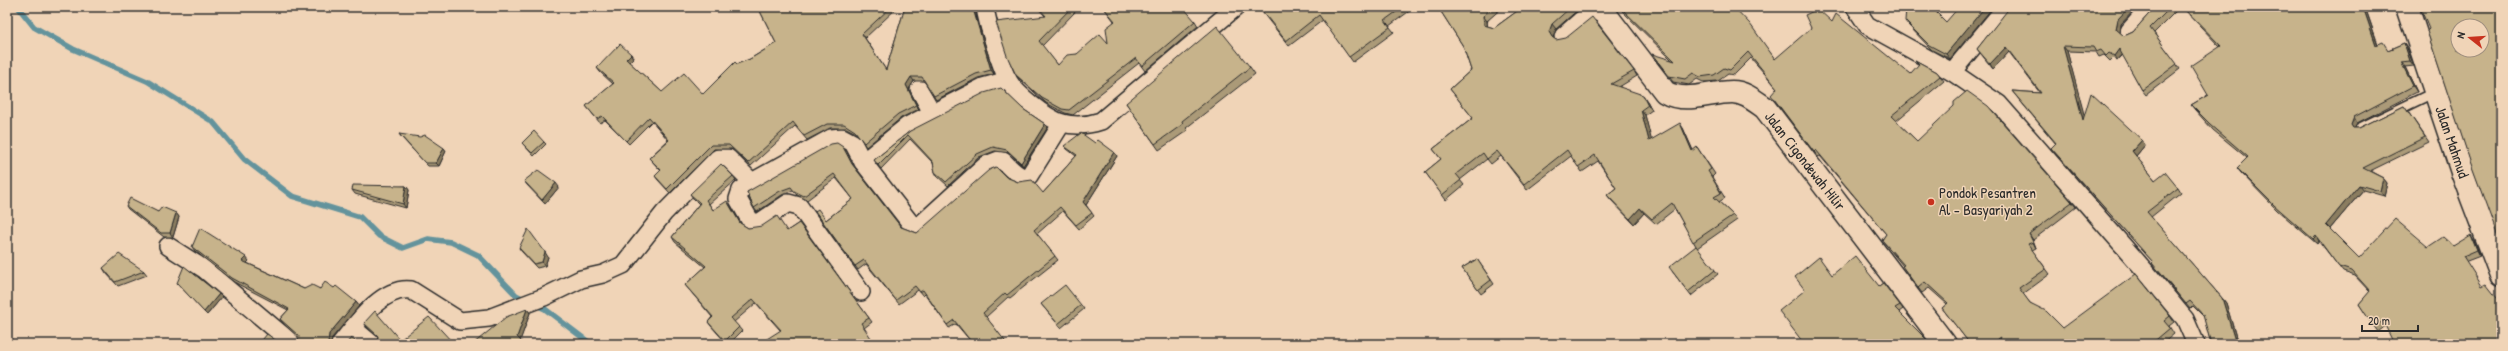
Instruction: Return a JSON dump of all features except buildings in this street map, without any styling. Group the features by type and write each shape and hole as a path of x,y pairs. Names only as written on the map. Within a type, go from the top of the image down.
{"street":[{"path":"985,7 988,25 1008,80 1031,105 1062,123 1090,125 1101,122 1236,7"},
{"path":"1496,24 1517,7"},
{"path":"1563,36 1580,21 1600,7"},
{"name":"Jalan Cigondewah Hilir","path":"1600,7 1665,92 1672,96 1689,97 1733,92 1750,97 1765,108 1945,344"},
{"path":"1855,7 1867,25 1952,72 1999,104 2152,278 2185,319 2196,344"},
{"path":"1952,72 2006,7"},
{"path":"2128,31 2150,7"},
{"name":"Jalan Mahmud","path":"2407,7 2462,172 2496,247 2501,275"},
{"path":"863,162 907,126 983,87 1008,80"},
{"path":"919,89 933,114"},
{"path":"861,292 799,206 788,203 760,222 751,222 738,199 741,190 752,182 831,138 842,137 848,139 863,162 912,225 918,227 986,165 993,161 1003,161 1017,174 1023,177 1029,176 1062,123"},
{"path":"340,344 376,303 403,289 411,290 460,321 489,318 544,297 581,279 603,274 622,265 664,213 718,158 728,158 752,182"},
{"path":"168,246 204,269 292,344"},
{"path":"353,328 372,344"}],"lane":[{"path":"2360,128 2435,92"}],"waterway":[{"path":"18,7 34,27 73,49 147,81 213,122 244,159 292,196 360,217 379,236 403,248 428,239 451,242 478,255 516,295 526,300"},
{"path":"536,305 545,309 591,344"}],"place":[{"name":"Pondok Pesantren Al - Basyariyah 2","path":"1931,202"}]}
